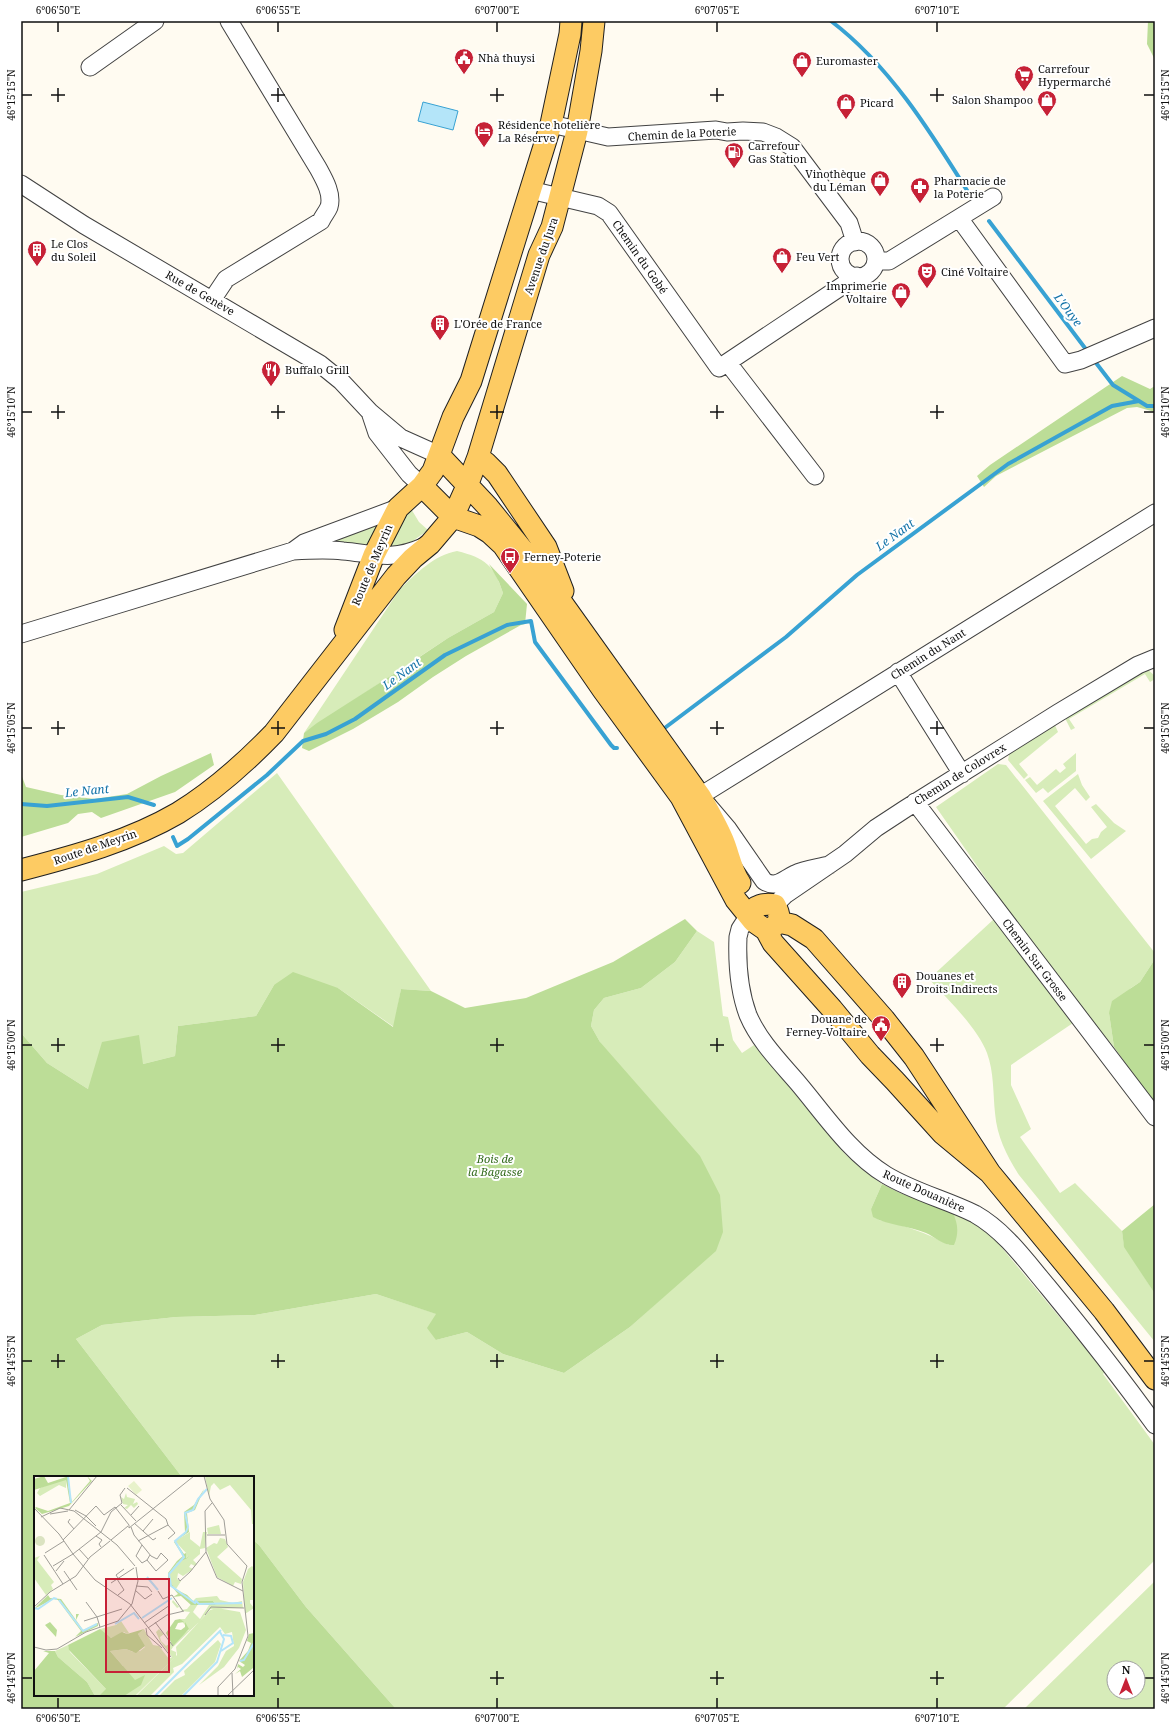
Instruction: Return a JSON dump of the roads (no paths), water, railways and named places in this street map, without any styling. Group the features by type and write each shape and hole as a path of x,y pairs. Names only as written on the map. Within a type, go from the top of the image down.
{"main road":[{"path":"570,21 570,34 551,124 470,381 453,417 439,455 488,507 525,553 573,617 700,796 723,841 735,875 746,892 766,916 773,943 832,1009 870,1055 943,1134 990,1172"},
{"name":"Avenue du Jura","path":"453,517 478,457 539,255 552,227 577,131 591,51 594,21"},
{"name":"Route de Meyrin","path":"336,652 374,555 398,508 422,486 433,471 439,455"},
{"path":"478,457 497,474 546,547 573,617"},
{"path":"422,486 453,517 479,526 490,533 503,545 603,690 681,797 736,900 766,916 792,925 814,939 884,1019 914,1057 990,1172 1061,1258 1155,1378"},
{"name":"Route de Meyrin","path":"21,870 77,855 116,842 177,813 198,800 235,771 274,733 396,576 412,558 430,544 453,517"}],"street":[{"path":"90,68 155,21"},
{"path":"212,300 226,279 321,221 329,206 330,197 326,184 318,168 229,21"},
{"name":"Chemin de la Poterie","path":"551,124 608,137 716,130 727,132 763,132 776,136 792,146 837,205 849,223 855,242"},
{"name":"Rue de Genève","path":"21,184 84,225 320,364 341,381 370,412 401,438 439,455"},
{"name":"Chemin du Gobé","path":"530,190 598,206 609,213 723,366 815,476"},
{"path":"876,261 889,261 993,197"},
{"path":"959,218 1066,364 1081,360 1155,328"},
{"path":"855,242 864,242 869,245 875,255 876,261 874,267 868,273 863,276 858,276 847,273 841,264 840,258 847,245 855,242"},
{"path":"723,366 858,276"},
{"name":"Rue de Genève","path":"370,412 377,433 409,474 422,486"},
{"path":"21,634 293,551 304,544 398,508"},
{"name":"Chemin du Nant","path":"700,796 1155,512"},
{"path":"293,551 343,551 374,555 401,555 430,544"},
{"name":"Chemin de Colovrex","path":"766,916 785,895 845,854 876,828 915,802 1058,713 1138,665 1155,658"},
{"path":"898,672 962,774"},
{"path":"700,796 728,829 764,881 767,883 772,884 782,882 796,873 829,865"},
{"name":"Chemin Sur Grosse","path":"915,802 1155,1117"},
{"name":"Route Douanière","path":"766,916 740,928 738,937 742,990 749,1018 765,1044 832,1125 869,1163 886,1176 975,1214 987,1221 1005,1237 1075,1320 1124,1382 1155,1425"}],"water":[{"path":"423,102 458,111 453,130 418,121"}],"waterway":[{"name":"L'Ouye","path":"831,21 852,38 890,78 939,146 968,192"},
{"name":"L'Ouye","path":"989,221 1088,352"},
{"name":"L'Ouye","path":"1093,359 1113,385 1139,401"},
{"name":"Le Nant","path":"666,727 786,637 857,575 1008,464 1112,406 1139,401 1147,406 1155,406"},
{"name":"Le Nant","path":"173,837 177,846 188,839 267,775 303,741 326,734 355,719 445,655 507,625 531,621 535,642 611,745 614,748 617,748"},
{"name":"Le Nant","path":"21,804 47,806 128,797 154,805"}],"place":[{"name":"Nhà thuysi","path":"464,75"},
{"name":"Euromaster","path":"802,78"},
{"name":"Carrefour Hypermarché","path":"1024,92"},
{"name":"Salon Shampoo","path":"1047,117"},
{"name":"Picard","path":"846,120"},
{"name":"Résidence hotelière La Réserve","path":"484,148"},
{"name":"Carrefour Gas Station","path":"734,169"},
{"name":"Vinothèque du Léman","path":"880,197"},
{"name":"Pharmacie de la Poterie","path":"920,204"},
{"name":"Le Clos du Soleil","path":"37,267"},
{"name":"Feu Vert","path":"782,274"},
{"name":"Ciné Voltaire","path":"927,289"},
{"name":"Imprimerie Voltaire","path":"901,309"},
{"name":"L'Orée de France","path":"440,341"},
{"name":"Buffalo Grill","path":"271,387"},
{"name":"Ferney-Poterie","path":"510,574"},
{"name":"Douanes et Droits Indirects","path":"902,999"},
{"name":"Douane de Ferney-Voltaire","path":"881,1042"}],"park label":[{"name":"Bois de la Bagasse","path":"495,1165"}]}
